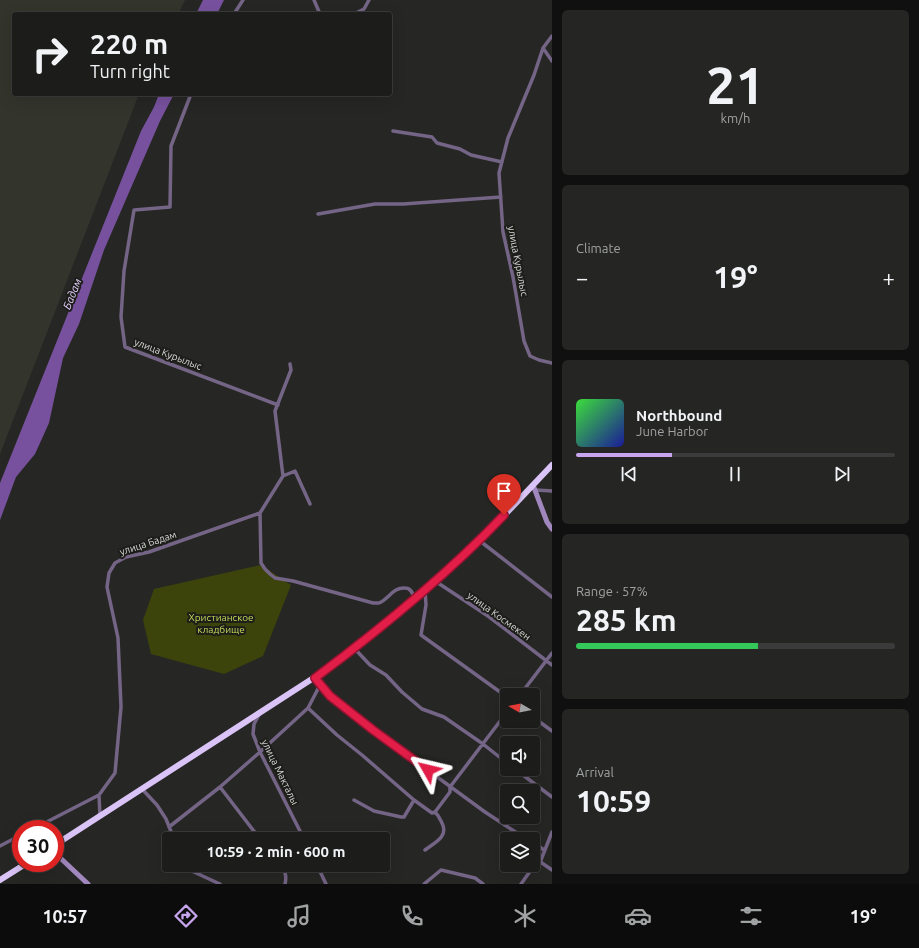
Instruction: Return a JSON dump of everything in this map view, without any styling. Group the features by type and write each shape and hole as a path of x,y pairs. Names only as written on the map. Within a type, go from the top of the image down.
{"highway":[{"path":"64,839 315,678 426,590 435,580 480,541 535,487 552,465"},
{"path":"0,880 13,872"}],"street":[{"path":"235,12 243,0"},
{"path":"314,0 319,12"},
{"path":"358,12 364,9 369,0"},
{"name":"улица Курылыс","path":"552,36 543,48 534,76 508,138 499,173 503,232 513,277 524,341 530,356 552,363"},
{"path":"543,48 552,61"},
{"name":"улица Курылыс","path":"190,96 171,146 170,207 134,210 124,271 122,317 125,347 278,405"},
{"path":"394,131 432,137 437,143 460,149 471,155 502,162"},
{"path":"318,214 375,204 403,204 501,197"},
{"path":"283,476 275,411 291,370 290,364"},
{"path":"310,504 295,471 283,476 260,513 261,563 270,574 276,578 293,581 373,603 379,603 398,588 410,589 413,593 414,599"},
{"path":"535,487 552,491"},
{"path":"535,487 547,522 552,529"},
{"name":"улица Бадам","path":"99,795 115,773 121,707 118,638 107,587 109,573 115,563 126,557 149,552 260,513"},
{"path":"480,541 552,597"},
{"name":"улица Космекен","path":"435,580 488,616 552,665"},
{"path":"426,590 426,606 421,635 500,692"},
{"path":"354,648 370,665 386,675 402,692 422,709 444,717 500,757"},
{"path":"525,688 552,653"},
{"path":"315,678 330,696 373,730 450,787 515,832"},
{"path":"169,827 220,787 308,708 320,685"},
{"path":"308,708 337,735 423,808 432,813 435,812 438,815 445,828 444,832 442,837 425,850"},
{"name":"улица Макталы","path":"260,712 254,724 253,734 260,752 300,832"},
{"path":"435,812 450,792 450,787 500,721"},
{"path":"540,722 552,731"},
{"path":"524,776 552,797"},
{"path":"220,787 255,832"},
{"path":"142,789 157,805 166,819 171,832"},
{"path":"50,820 99,795 100,816"},
{"path":"354,800 374,811 401,818 404,817 414,800"},
{"path":"540,860 552,832"},
{"path":"0,846 12,840"},
{"path":"540,847 544,850"},
{"path":"64,861 88,884"},
{"path":"540,862 552,870"},
{"path":"424,884 440,870 475,878 482,884"},
{"path":"194,872 220,884"},
{"path":"285,884 286,872"},
{"path":"320,872 326,884"},
{"path":"522,884 530,872"}],"shaded area":[{"path":"0,0 185,0 179,12 12,12 12,96 138,96 0,454"},
{"path":"203,0 224,0 218,12 197,12"},
{"path":"158,96 173,96 160,121 104,250 79,324 63,358 49,423 35,454 16,477 0,520 0,483 141,131"}],"green space":[{"name":"Христианское кладбище","path":"261,565 291,585 263,656 224,674 151,654 143,620 154,589"}],"route":[{"path":"428,770 373,730 330,696 315,678 426,590 435,580 480,541 504,515"}],"water label":[{"name":"Бадам","path":"72,294"}]}
